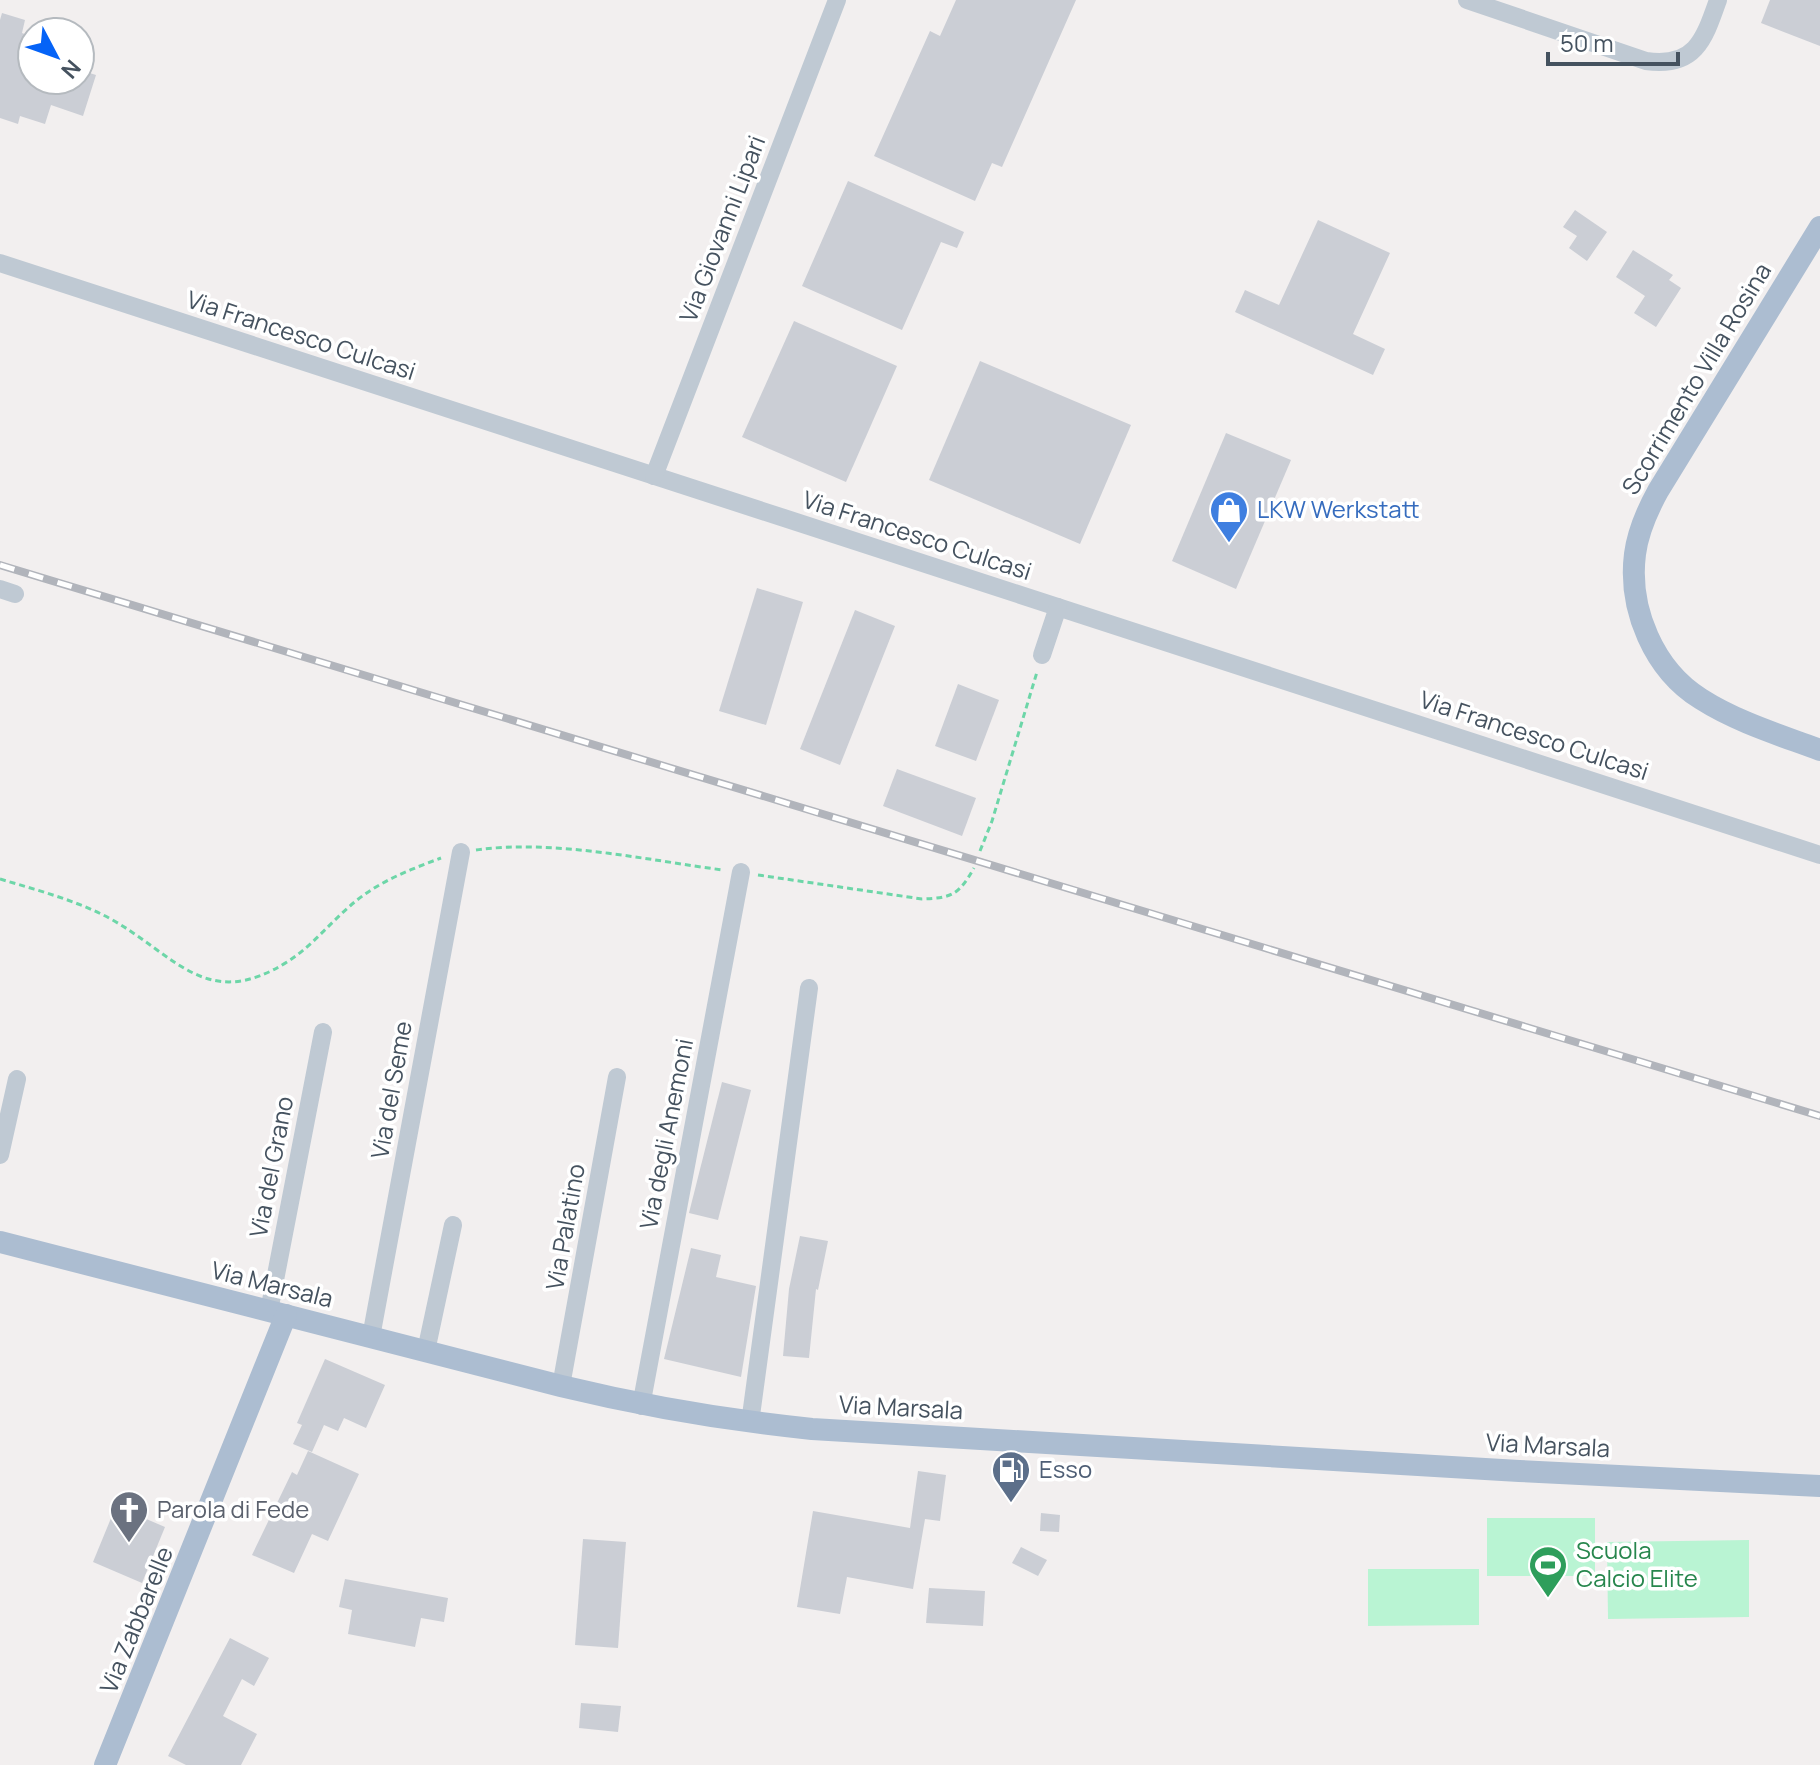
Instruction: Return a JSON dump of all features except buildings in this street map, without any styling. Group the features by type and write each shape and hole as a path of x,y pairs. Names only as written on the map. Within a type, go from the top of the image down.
{"main road":[{"name":"Scorrimento Villa Rosina","path":"1820,227 1658,491 1642,523 1635,554 1634,582 1640,617 1650,643 1669,671 1700,699 1753,725 1820,750"},
{"name":"Via Marsala","path":"0,1242 641,1406 750,1423 1519,1471 1820,1486"},
{"name":"Via Zabbarelle","path":"108,1764 278,1313"}],"street":[{"name":"Via Giovanni Lipari","path":"654,476 837,0"},
{"path":"1467,0 1646,61 1661,63 1679,61 1705,38 1718,0"},
{"name":"Via Francesco Culcasi","path":"0,263 1820,855"},
{"path":"1042,655 1058,607"},
{"name":"Via del Seme","path":"371,1337 461,852"},
{"name":"Via degli Anemoni","path":"641,1406 741,872"},
{"path":"750,1423 809,988"},
{"name":"Via del Grano","path":"278,1313 323,1032"},
{"name":"Via Palatino","path":"561,1386 617,1077"},
{"path":"0,1155 17,1079"},
{"path":"426,1351 453,1225"}],"path":[{"path":"980,851 1042,655"},
{"path":"0,879 86,907 112,920 197,977 240,983 294,958 352,904 382,883 405,871 461,852 497,847 555,849 922,899 955,894 974,868"}],"green space":[{"path":"1487,1518 1595,1518 1595,1576 1487,1576"},
{"path":"1749,1540 1749,1617 1608,1619 1607,1542"},
{"path":"1368,1569 1479,1569 1479,1625 1368,1626"}],"railway":[{"path":"0,565 1820,1116"}],"place":[{"name":"LKW Werkstatt","path":"1229,544"},
{"name":"Esso","path":"1011,1504"},
{"name":"Parola di Fede","path":"129,1544"},
{"name":"Scuola Calcio Elite","path":"1548,1599"}]}
